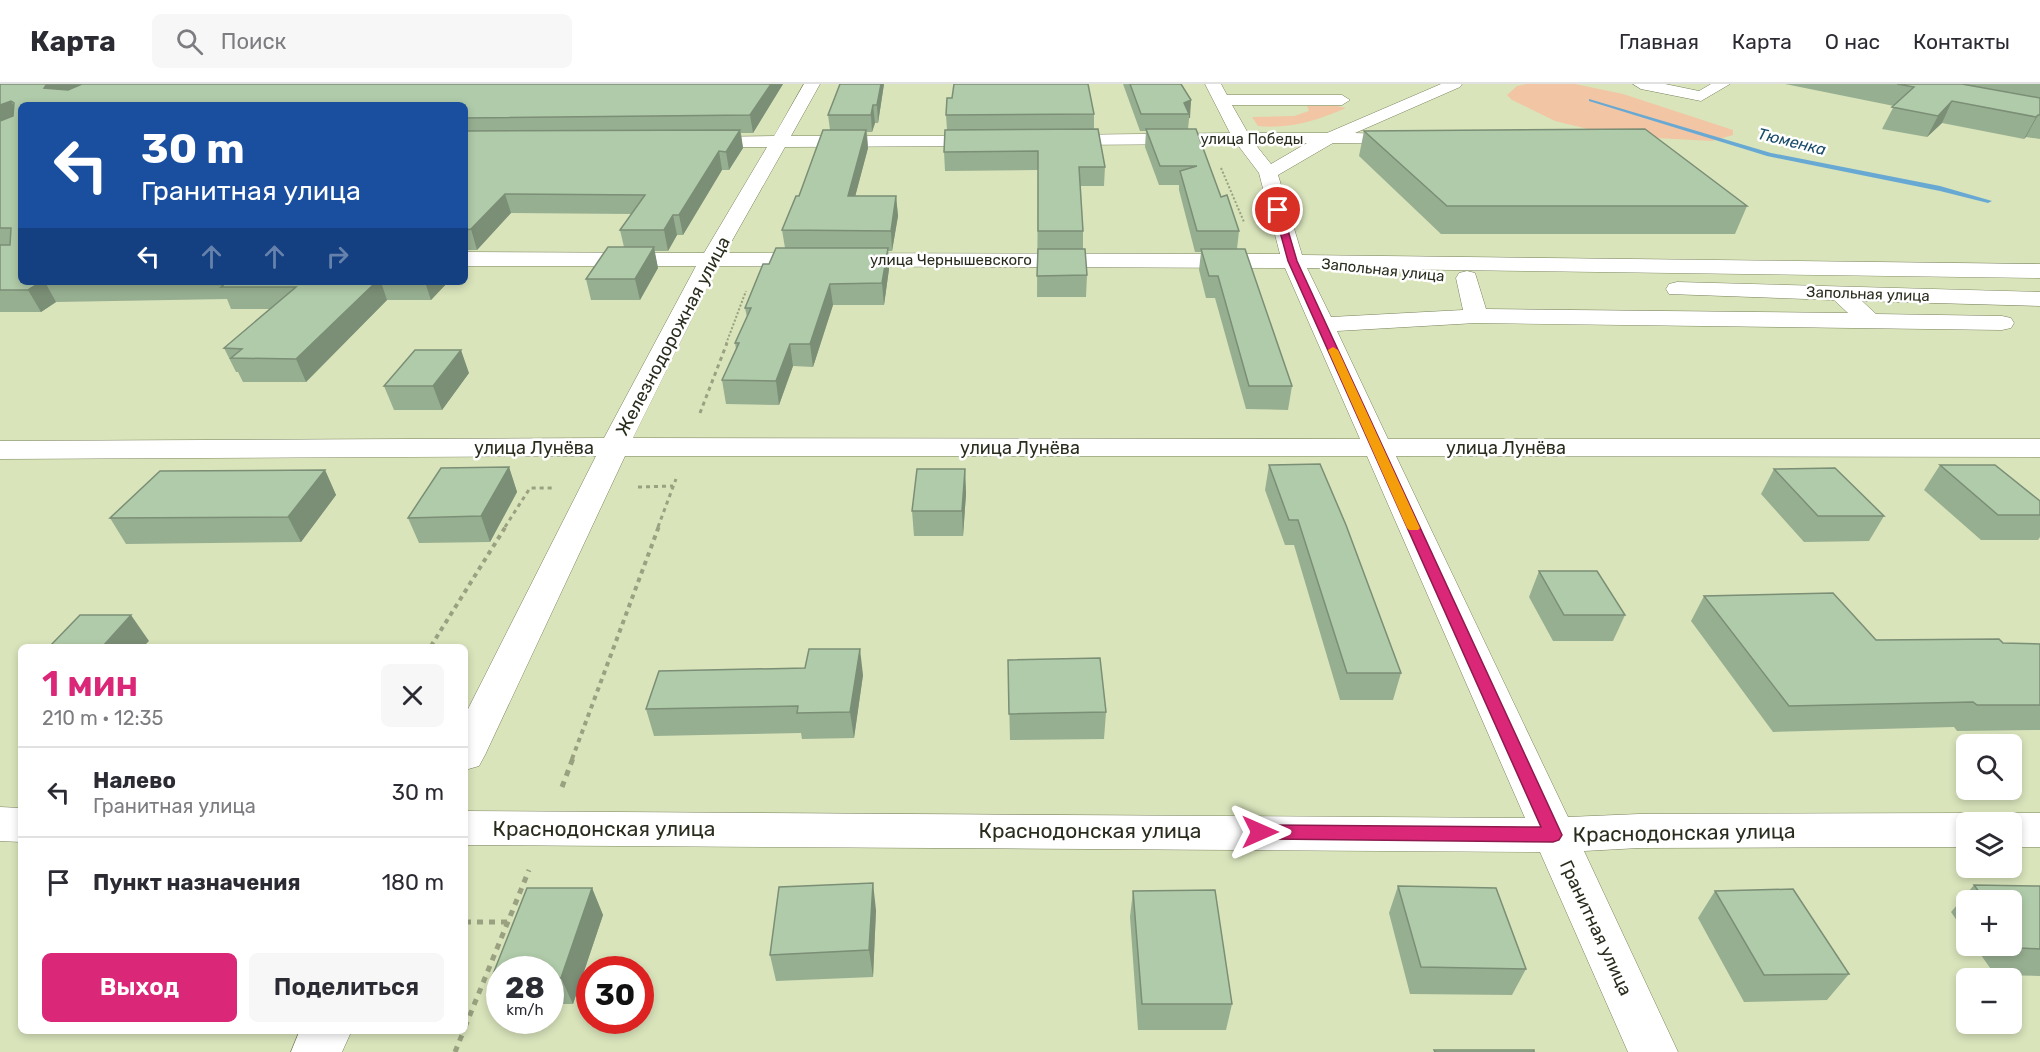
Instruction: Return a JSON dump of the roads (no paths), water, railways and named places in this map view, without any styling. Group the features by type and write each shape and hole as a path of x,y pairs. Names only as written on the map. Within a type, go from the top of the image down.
{"street":[{"name":"Железнодорожная улица","path":"468,749 615,447 711,260 781,142 812,84"},
{"name":"Гранитная улица","path":"1213,84 1242,139 1268,174 1293,261 1653,1052"},
{"path":"1268,174 1330,138 1454,84"},
{"path":"1641,84 1701,96 1722,84"},
{"path":"1221,100 1342,100"},
{"name":"улица Победы","path":"1042,140 1330,138 1420,140"},
{"path":"676,142 1006,140"},
{"name":"улица Чернышевского","path":"468,259 1293,261"},
{"name":"Запольная улица","path":"1293,261 2040,270"},
{"name":"Запольная улица","path":"1293,261 1526,284 1619,287"},
{"path":"1467,278 1476,316"},
{"name":"Запольная улица","path":"1654,288 2040,299"},
{"path":"1840,293 1870,321"},
{"path":"1322,325 1476,316 2002,323"},
{"name":"улица Лунёва","path":"0,450 615,447 2040,448"},
{"path":"0,824 18,825"},
{"name":"Краснодонская улица","path":"468,828 1553,835 1639,831 1956,830"},
{"path":"2022,830 2040,830"},
{"path":"316,1052 325,1034"}],"waterway":[{"name":"Тюменка","path":"1591,100 1770,155 1964,194 1988,201"}]}
